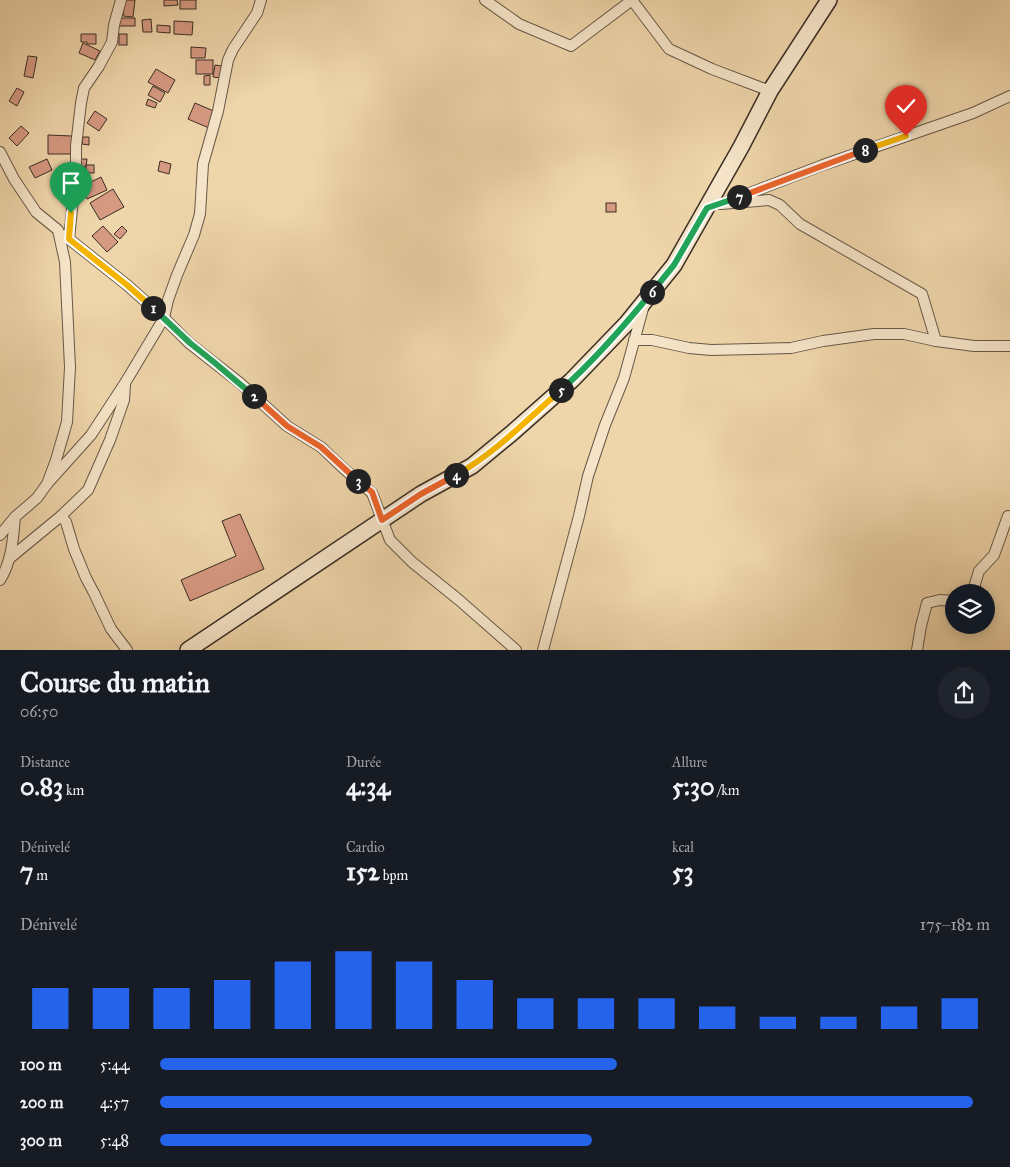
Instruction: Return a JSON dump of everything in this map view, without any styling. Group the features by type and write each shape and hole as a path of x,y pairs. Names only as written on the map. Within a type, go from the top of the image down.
{"street":[{"path":"69,239 76,170 76,146 84,88 112,42 114,25 121,0"},
{"path":"0,535 15,517 38,498 47,484 91,435 125,384 164,318 168,300 194,235 200,214 203,164 218,111 228,60 233,49 257,13 261,0"},
{"path":"485,0 519,24 571,46 632,0 669,49 712,69 770,91"},
{"path":"188,650 421,494 472,466 512,434 572,380 627,323 646,300 674,265 714,206 741,147 770,91 829,0"},
{"path":"714,206 823,165 973,114 1010,96"},
{"path":"0,152 14,179 36,212 127,285 190,343 287,426 321,447 372,492 390,540 412,562 516,650"},
{"path":"714,206 769,200 780,205 800,224 922,294 936,341"},
{"path":"47,484 67,422 70,367 65,262 58,230"},
{"path":"543,650 588,476 605,425 624,378 646,300"},
{"path":"634,340 652,340 689,348 711,350 791,348 874,334 904,334 974,346 1010,346"},
{"path":"10,558 61,516 88,490 110,440 124,400 125,384"},
{"path":"61,516 66,522 74,549 86,578 111,629 127,650"},
{"path":"975,584 979,571 994,555 1008,516"},
{"path":"0,580 10,558 15,517"},
{"path":"917,650 927,603 945,600"}],"building":[{"path":"125,0 135,0 133,17 123,16"},
{"path":"164,0 177,0 178,5 164,6"},
{"path":"180,0 196,0 196,9 180,9"},
{"path":"118,18 135,18 135,26 118,26"},
{"path":"151,19 152,32 143,32 142,20"},
{"path":"174,21 193,22 192,35 174,34"},
{"path":"157,25 170,26 170,33 157,32"},
{"path":"81,34 96,34 96,44 81,42"},
{"path":"119,34 127,34 127,45 119,45"},
{"path":"83,43 100,51 95,60 79,53"},
{"path":"191,47 206,48 205,58 191,58"},
{"path":"28,56 37,57 33,78 24,76"},
{"path":"196,60 213,60 213,74 196,74"},
{"path":"215,65 222,66 221,78 213,77"},
{"path":"156,69 175,80 168,93 148,82"},
{"path":"210,75 210,85 204,85 204,76"},
{"path":"153,86 165,93 160,102 148,95"},
{"path":"17,88 24,92 17,106 9,101"},
{"path":"148,99 157,103 155,108 146,105"},
{"path":"195,103 216,112 209,128 188,119"},
{"path":"95,111 107,119 99,131 87,123"},
{"path":"21,126 29,133 17,146 9,138"},
{"path":"48,135 72,136 71,154 48,154"},
{"path":"83,137 89,137 89,145 82,144"},
{"path":"47,159 52,170 35,178 29,167"},
{"path":"81,159 87,159 86,167 80,166"},
{"path":"160,161 171,164 169,174 158,171"},
{"path":"86,165 94,165 94,173 86,173"},
{"path":"101,177 107,190 87,199 81,187"},
{"path":"113,189 124,207 100,220 90,203"},
{"path":"606,203 616,203 616,212 606,212"},
{"path":"103,226 118,242 107,252 92,236"},
{"path":"122,226 127,231 120,239 114,234"},
{"path":"240,514 264,569 190,601 181,580 236,556 222,521"}],"route":[{"path":"71,213 69,239 127,285 190,343 287,426 321,447 372,492 382,520 421,494 472,466 512,434 572,380 627,323 674,265 707,208 906,136"}]}
